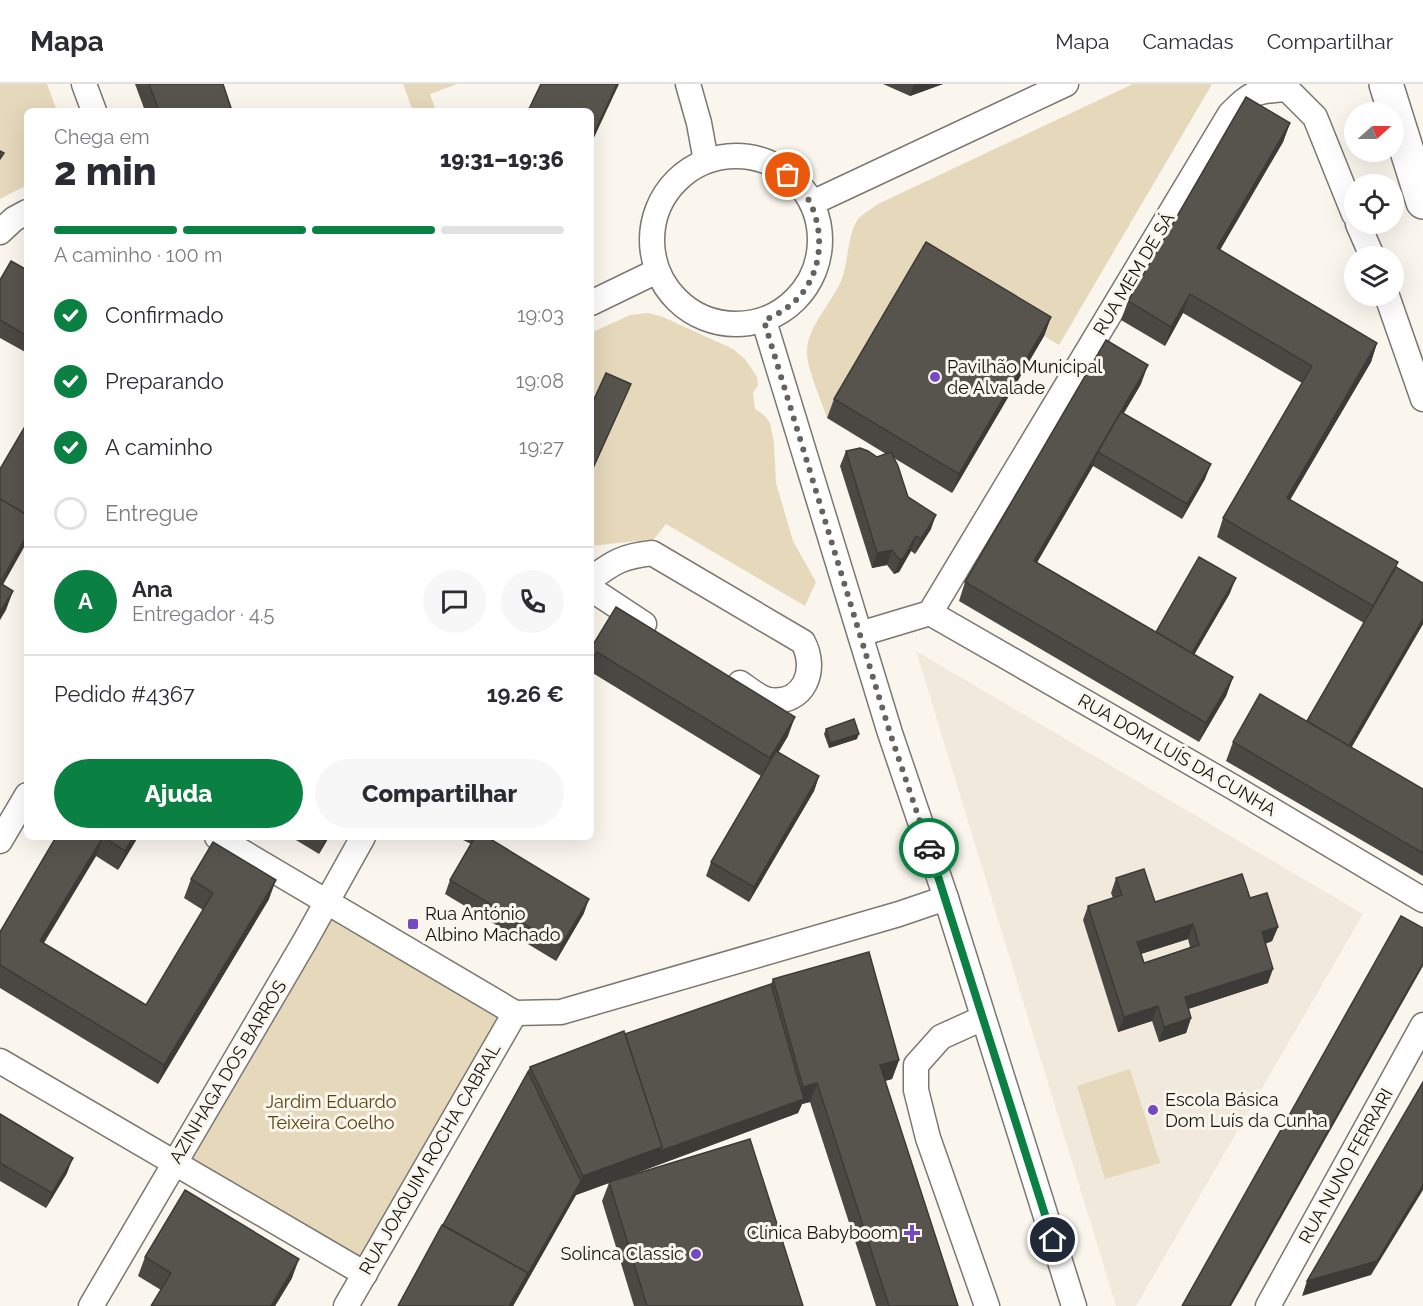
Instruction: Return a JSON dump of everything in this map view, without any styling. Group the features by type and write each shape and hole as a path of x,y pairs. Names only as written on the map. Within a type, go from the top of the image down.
{"highway":[{"path":"1386,84 1423,202"}],"street":[{"path":"84,84 93,108"},
{"path":"688,84 699,123 706,161"},
{"path":"812,203 1066,84"},
{"name":"RUA MEM DE SÁ","path":"930,613 1230,114 1245,98 1259,90 1287,89 1315,117 1344,189"},
{"path":"731,156 755,158 778,167 797,183 812,203 820,230 819,259 808,286 789,307 764,321 738,325 713,322 689,311 670,294 657,271 652,250 652,227 658,206 670,186 686,171 706,161 731,156"},
{"path":"0,232 14,219 24,214"},
{"path":"594,302 657,271"},
{"path":"1390,306 1423,399"},
{"path":"764,321 890,733 946,898 1074,1306"},
{"path":"594,576 605,567 628,556 652,553 802,642 810,658 810,668 804,685 787,698 776,700 766,699 717,669"},
{"path":"594,591 668,639"},
{"path":"860,634 930,613"},
{"name":"RUA DOM LUÍS DA CUNHA","path":"930,613 1233,787 1423,900"},
{"path":"0,841 24,800"},
{"path":"222,840 514,1012 561,1012 899,914 946,898"},
{"name":"AZINHAGA DOS BARROS","path":"91,1306 328,902 361,840"},
{"name":"RUA JOAQUIM ROCHA CABRAL","path":"346,1306 514,1012"},
{"path":"983,1018 941,1037 916,1065 916,1090 928,1138 987,1306"},
{"name":"RUA NUNO FERRARI","path":"1268,1306 1423,1025"},
{"path":"0,1060 365,1274"}],"shaded area":[{"name":"Escola Básica Dom Luís da Cunha","path":"916,651 1363,914 1136,1306 1116,1306"}],"green space":[{"path":"0,84 47,84 56,108 24,108 24,187 0,199"},
{"path":"403,84 457,84 430,94 435,108 412,108"},
{"path":"1133,84 1212,84 1059,345 919,261 827,418 807,358 808,342 841,281 852,231 859,218 878,204"},
{"path":"648,313 663,317 733,349 745,359 757,377 758,385 753,393 755,409 770,423 774,443 776,483 793,541 816,582 805,606 666,524 654,539 594,546 594,332 630,315"},
{"name":"Jardim Eduardo Teixeira Coelho","path":"328,901 515,1013 365,1274 174,1162"},
{"path":"1130,1069 1160,1163 1105,1179 1077,1086"}],"building":[{"path":"149,84 223,84 231,108 158,108"},
{"path":"541,84 617,84 594,134 594,108 529,108"},
{"path":"1246,97 1290,123 1217,248 1377,343 1287,498 1398,562 1373,606 1223,518 1312,366 1190,294 1171,327 1128,301"},
{"name":"Pavilhão Municipal de Alvalade","path":"926,242 1051,317 959,474 834,399"},
{"path":"11,261 24,268 24,334 0,320 0,280"},
{"path":"1106,340 1148,365 1034,561 1233,677 1206,723 965,582"},
{"path":"606,373 631,384 594,465 594,399"},
{"path":"1121,412 1211,464 1187,504 1098,452"},
{"path":"24,428 24,513 0,499 0,469"},
{"path":"860,448 877,457 891,452 908,497 936,515 921,539 916,536 900,560 892,550 877,553 846,451"},
{"path":"0,499 24,513 24,540 0,583"},
{"path":"1199,557 1236,578 1192,653 1156,632"},
{"path":"1396,567 1423,583 1423,619 1349,746 1307,721"},
{"path":"0,583 13,591 0,612"},
{"path":"616,607 795,717 770,758 597,652 594,657 594,643"},
{"path":"1260,694 1423,789 1423,853 1233,742"},
{"path":"854,719 859,734 830,743 826,729"},
{"path":"776,751 819,776 754,887 711,862"},
{"path":"54,840 101,840 40,941 146,1005 213,893 191,879 213,842 276,880 164,1065 0,965 0,932"},
{"path":"108,840 131,840 125,851"},
{"path":"473,840 492,840 589,899 561,946 450,880"},
{"path":"1144,869 1155,902 1242,874 1250,898 1267,893 1278,927 1262,932 1273,969 1185,997 1191,1018 1164,1027 1158,1006 1124,1017 1088,906 1122,895 1116,878","holes":["1193,924 1199,945 1144,963 1137,942"]},
{"path":"1401,916 1423,928 1423,963 1229,1306 1182,1306"},
{"path":"869,952 899,1060 880,1065 958,1306 889,1306 817,1083 803,1087 773,979"},
{"path":"771,984 804,1099 660,1151 662,1147 625,1034"},
{"path":"624,1031 662,1147 583,1176 530,1067"},
{"path":"528,1072 581,1181 526,1277 528,1273 443,1225"},
{"path":"1423,1082 1423,1185 1377,1261 1307,1281"},
{"path":"0,1114 73,1158 52,1193 0,1163"},
{"name":"Solinca Classic","path":"750,1139 803,1306 647,1306 609,1182"},
{"path":"185,1190 299,1259 271,1306 151,1306 171,1273 145,1257"},
{"path":"442,1225 528,1273 509,1306 398,1306"}],"way so far":[{"path":"788,175 812,203 820,230 819,259 808,286 789,307 764,321 890,733 929,848"}],"place":[{"name":"Pavilhão Municipal de Alvalade","path":"935,377"},
{"name":"Rua António Albino Machado","path":"413,924"},
{"name":"Escola Básica Dom Luís da Cunha","path":"1153,1110"},
{"name":"Clínica Babyboom","path":"912,1233"},
{"name":"Solinca Classic","path":"696,1254"}],"route":[{"path":"929,848 1053,1240"}]}
